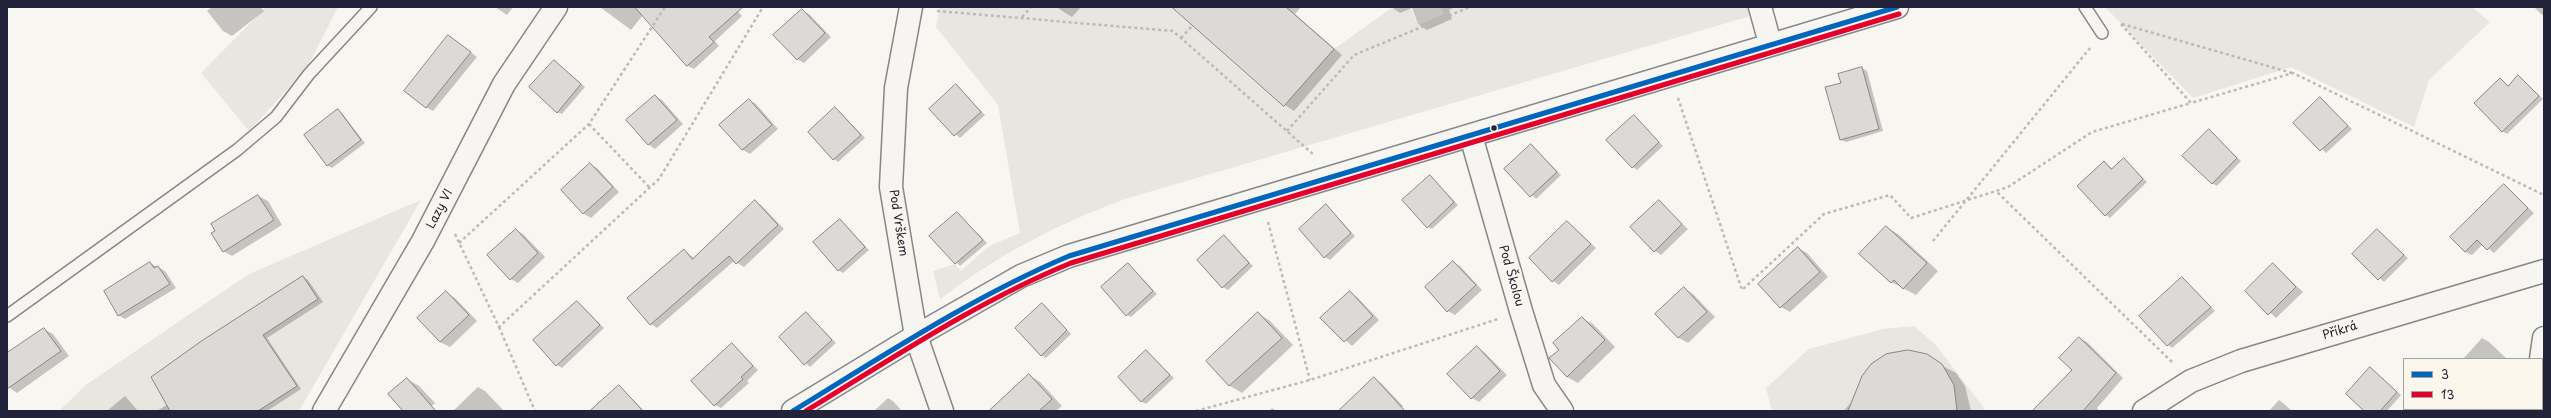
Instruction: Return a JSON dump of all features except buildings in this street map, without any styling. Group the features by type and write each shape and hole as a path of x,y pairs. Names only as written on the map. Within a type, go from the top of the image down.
{"street":[{"name":"Lazy VI","path":"324,411 423,240 504,84 556,7"},
{"path":"1760,7 1770,43"},
{"path":"793,411 916,336 1021,276 1069,256 1471,136 1770,43 1897,7"},
{"name":"Pod Vrškem","path":"911,8 896,88 891,187 916,336 942,411"},
{"name":"Pod Školou","path":"1471,136 1521,311 1544,385 1562,411"},
{"name":"Příkrá","path":"2144,411 2191,381 2241,361 2544,271"},
{"path":"2541,358 2544,338"}],"lane":[{"path":"7,316 237,150 276,116 309,74 371,7"},
{"path":"2085,7 2102,33"}],"path":[{"path":"535,411 499,327 459,243 589,124 665,7"},
{"path":"499,327 659,179 763,7"},
{"path":"1022,18 1031,7"},
{"path":"1287,130 1354,55 1470,7"},
{"path":"911,8 1173,31 1316,156"},
{"path":"2116,20 2122,24 2191,103"},
{"path":"1933,241 2102,33 2122,24 2293,73 2544,195"},
{"path":"1181,38 1193,25"},
{"path":"1676,91 1742,290 1824,214 1890,195 1911,218 2008,187 2092,132 2293,73"},
{"path":"589,124 650,188"},
{"path":"1996,191 2191,381"},
{"path":"1268,220 1310,380"},
{"path":"1196,411 1310,380 1521,311"}],"shaded area":[{"path":"266,7 338,7 307,68 249,131 201,73"},
{"path":"940,7 1055,7 1058,9 1060,7 1172,7 1284,106 1334,49 1390,9 1410,7 1418,25 1444,14 1441,7 1778,8 1125,199 1075,219 1006,254 940,299 933,271 955,264 961,271 989,246 1020,233 998,105 936,27"},
{"path":"2105,7 2472,7 2490,22 2429,80 2414,127 2291,67 2193,98"},
{"path":"421,200 299,411 59,411 87,384 249,274"},
{"path":"1914,326 1935,344 1984,408 1983,411 1772,411 1766,388 1809,349 1883,329"}],"transit line":[{"name":"3","path":"793,411 928,328 1033,272 1069,256 1897,7"},
{"name":"13","path":"806,411 936,331 1036,278 1071,263 1899,14"}]}
